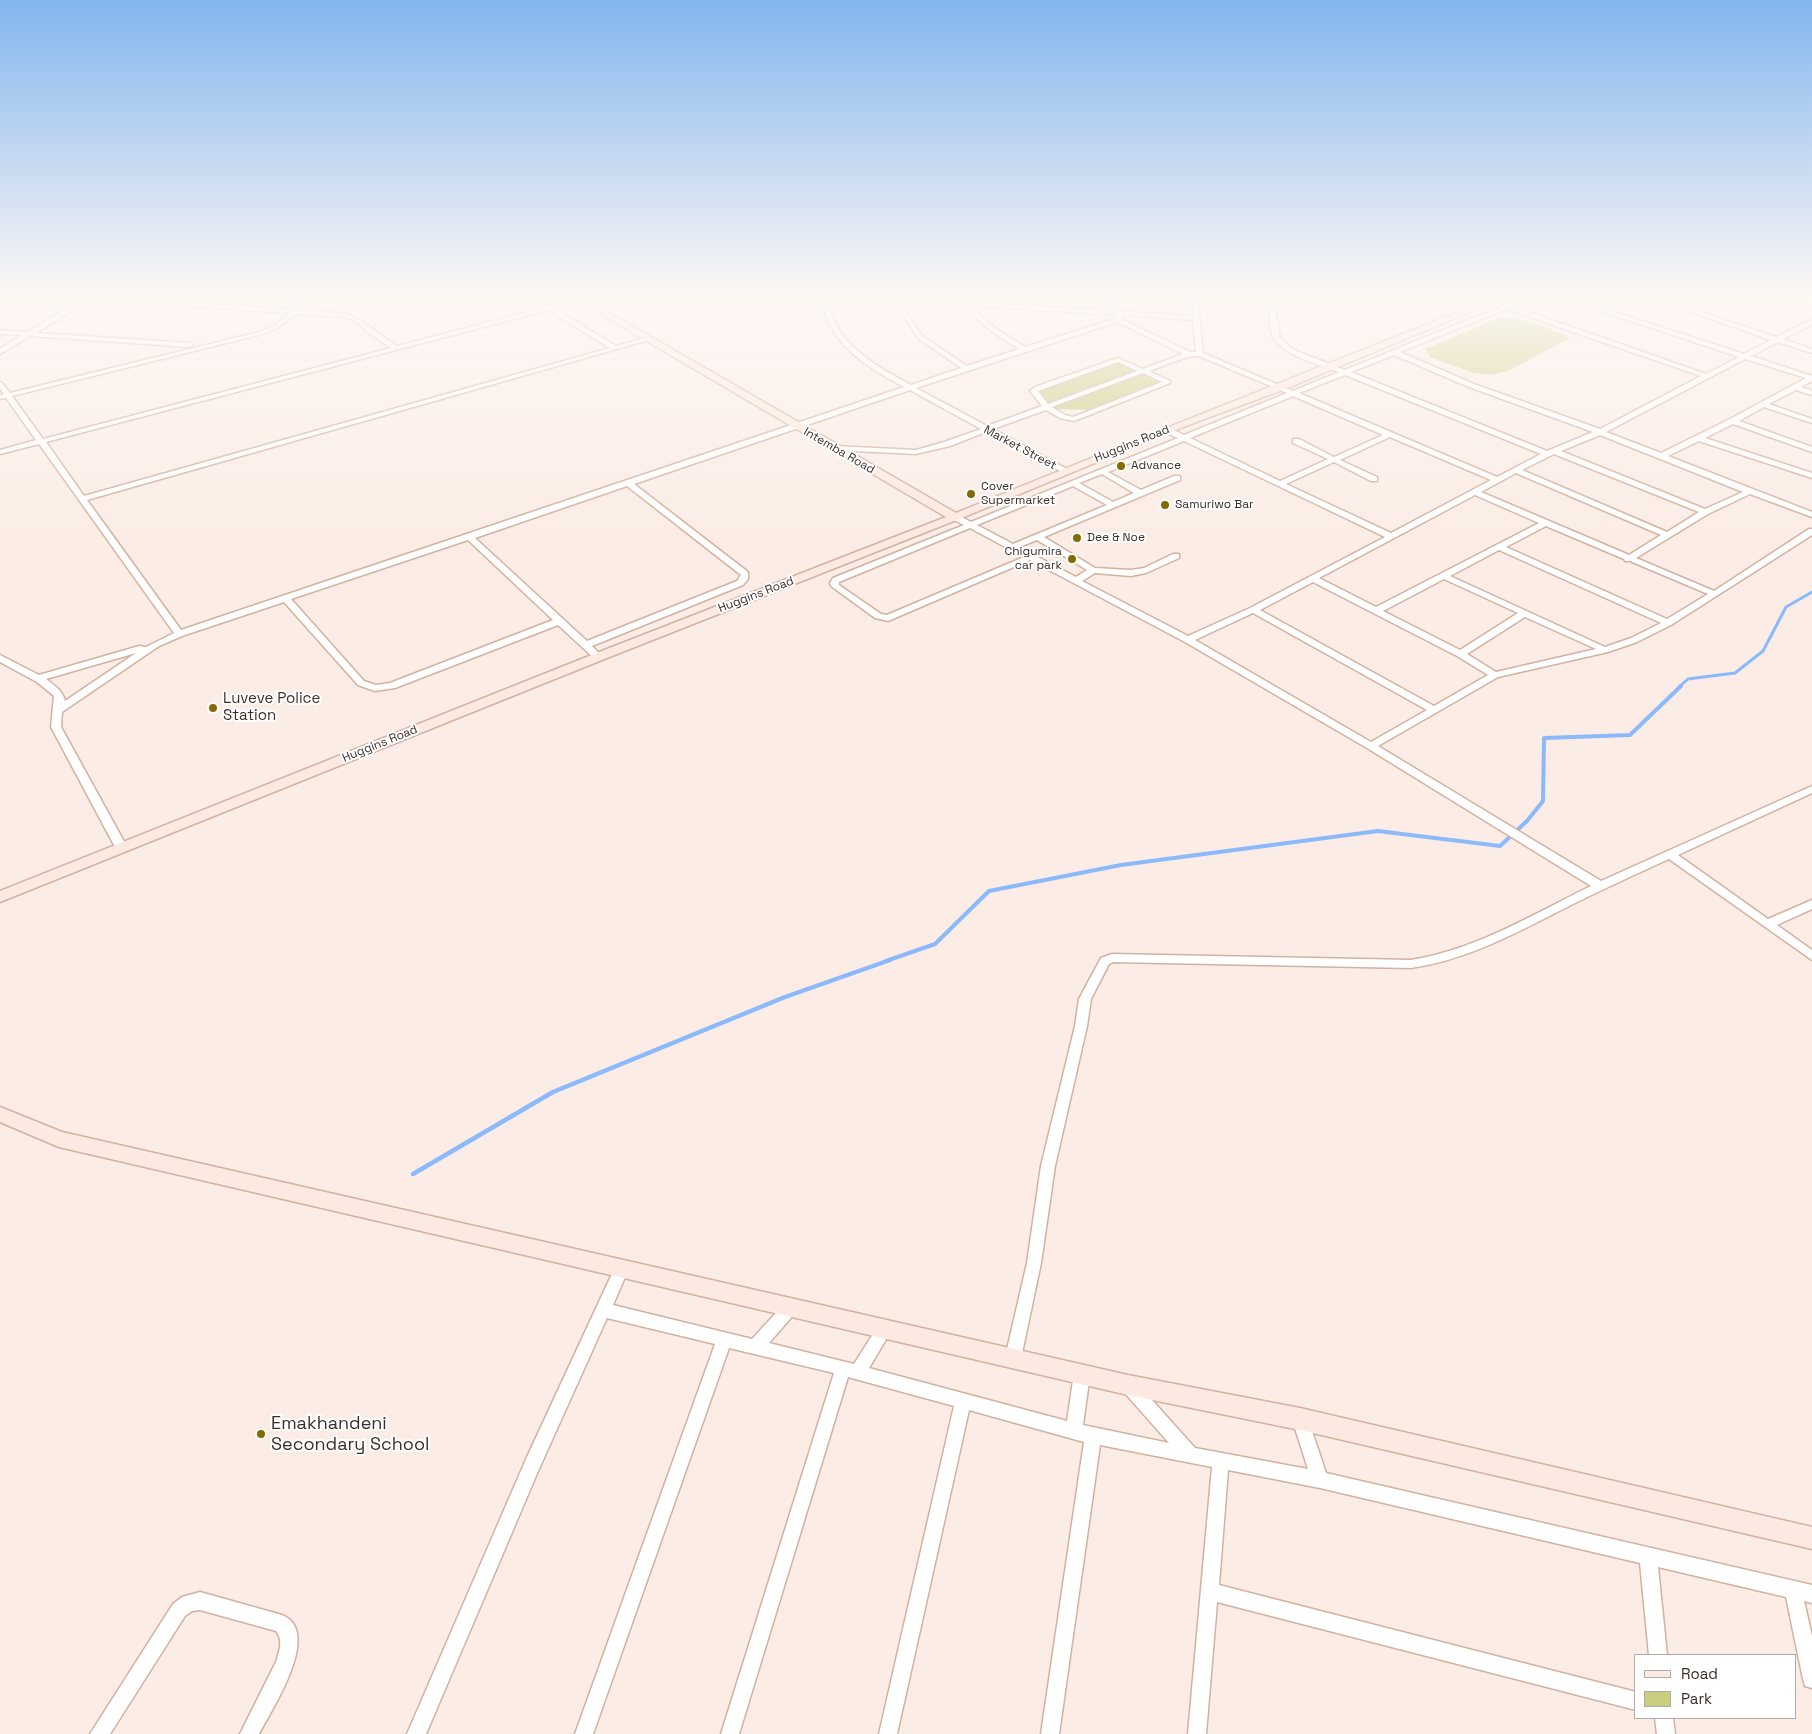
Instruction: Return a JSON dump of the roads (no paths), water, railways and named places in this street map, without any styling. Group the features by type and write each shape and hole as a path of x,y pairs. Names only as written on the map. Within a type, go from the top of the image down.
{"street":[{"path":"4,396 91,374"},
{"path":"0,452 297,374"},
{"path":"83,499 523,374"},
{"name":"Intemba Road","path":"708,374 954,517"},
{"name":"Market Street","path":"884,374 1064,471"},
{"path":"37,679 156,644 179,634 285,598 955,374"},
{"path":"1079,374 1034,390 1047,407 1063,417 1074,419 1167,383 1167,380 1153,374"},
{"path":"835,448 916,452 947,444 1134,374"},
{"path":"1249,374 1499,480"},
{"name":"Huggins Road","path":"0,897 598,657 954,517 1064,471 1312,374"},
{"path":"1030,557 888,618 878,616 835,586 836,580 1340,374"},
{"path":"1349,374 1705,512"},
{"path":"1445,374 1812,515"},
{"path":"1701,374 1707,376"},
{"path":"1188,640 1253,610 1551,453 1600,432 1711,374"},
{"path":"1799,374 1812,378"},
{"path":"1662,456 1733,421 1812,378"},
{"path":"0,384 4,396 41,441 179,634"},
{"path":"1794,387 1812,393"},
{"path":"1762,404 1812,421"},
{"path":"1733,421 1812,450"},
{"path":"1167,430 1392,537"},
{"path":"1279,484 1392,434"},
{"path":"1699,438 1812,476"},
{"path":"1296,441 1374,479"},
{"path":"1102,471 1140,494"},
{"path":"1517,471 1667,535"},
{"path":"1012,547 1177,478"},
{"path":"586,645 740,584 744,579 745,574 628,483"},
{"path":"1073,483 1112,505"},
{"path":"1628,559 1705,512 1749,492"},
{"path":"1476,493 1628,559 1715,594"},
{"path":"954,517 1188,640 1371,746 1600,886"},
{"path":"1376,611 1545,523"},
{"path":"1371,746 1495,675 1605,650 1634,640 1668,623 1812,531"},
{"path":"469,537 598,657"},
{"path":"1038,537 1093,570 1131,573 1146,570 1176,556"},
{"path":"1499,547 1668,623"},
{"path":"1077,580 1093,570"},
{"path":"1444,576 1605,650"},
{"path":"1312,578 1460,654 1495,675"},
{"path":"285,598 361,683 375,688 392,686 560,621"},
{"path":"1253,610 1433,709"},
{"path":"1460,654 1525,613"},
{"path":"57,711 156,644"},
{"path":"0,658 49,685 59,697 60,704 57,711 56,727 121,847"},
{"path":"1013,1358 1034,1263 1048,1166 1081,1026 1085,1000 1104,961 1112,958 1411,964 1425,962 1493,940 1600,886 1812,789"},
{"path":"1670,854 1812,956"},
{"path":"1768,924 1812,904"},
{"path":"0,1114 60,1139 1128,1385 1300,1419 1812,1538"},
{"path":"416,1734 533,1463 622,1268"},
{"path":"755,1347 791,1306"},
{"path":"603,1310 850,1370 1093,1436 1320,1480 1812,1594"},
{"path":"730,1734 850,1370 886,1328"},
{"path":"584,1734 724,1340"},
{"path":"1074,1430 1082,1374"},
{"path":"1128,1385 1191,1455"},
{"path":"888,1734 963,1401"},
{"path":"1300,1419 1320,1480"},
{"path":"1050,1734 1093,1436"},
{"path":"1197,1734 1221,1461"},
{"path":"1648,1557 1658,1654"},
{"path":"1793,1590 1812,1679"},
{"path":"1209,1591 1634,1700"},
{"path":"99,1734 179,1610 188,1604 200,1601 282,1624 288,1631 290,1641 285,1662 249,1734"},
{"path":"1664,1719 1666,1734"}],"waterway":[{"path":"1679,687 1688,679 1735,673 1763,651 1786,607 1812,592"},
{"path":"886,961 935,944 989,891 1121,865 1378,831 1500,846 1527,821 1543,801 1544,738 1630,735 1681,686"},
{"path":"413,1174 553,1092 785,997 890,960"}],"place":[{"name":"Advance","path":"1121,466"},
{"name":"Cover Supermarket","path":"971,494"},
{"name":"Samuriwo Bar","path":"1165,505"},
{"name":"Dee & Noe","path":"1077,538"},
{"name":"Chigumira car park","path":"1072,559"},
{"name":"Luveve Police Station","path":"213,708"},
{"name":"Emakhandeni Secondary School","path":"261,1434"}]}
